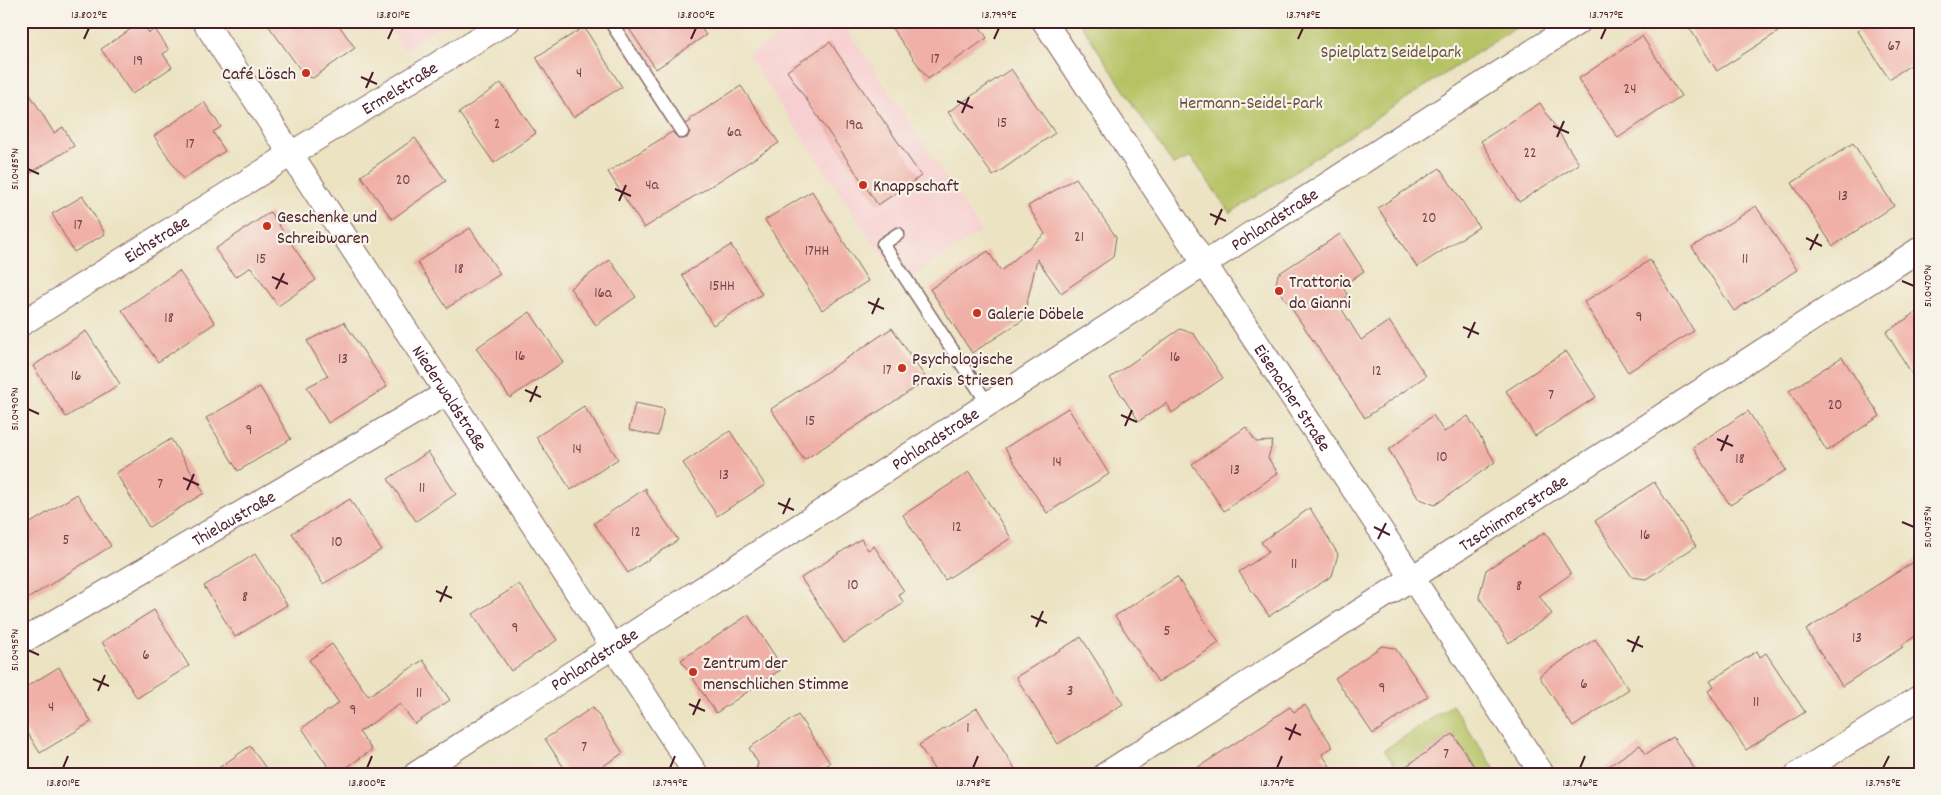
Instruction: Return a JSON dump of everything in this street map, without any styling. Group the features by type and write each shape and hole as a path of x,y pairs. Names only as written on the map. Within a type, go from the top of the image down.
{"street":[{"name":"Niederwaldstraße","path":"204,21 696,774"},
{"name":"Ermelstraße","path":"291,154 508,21"},
{"name":"Eisenacher Straße","path":"1044,21 1542,774"},
{"name":"Pohlandstraße","path":"416,774 1580,21"},
{"name":"Eichstraße","path":"21,324 291,154"},
{"name":"Tzschimmerstraße","path":"1106,774 1920,249"},
{"name":"Thielaustraße","path":"21,642 447,394"},
{"path":"1798,774 1920,697"}],"lane":[{"path":"610,21 682,132"},
{"path":"898,234 883,244 988,404"}],"shaded area":[{"path":"384,21 447,21 404,50"},
{"path":"802,21 842,21 981,231 901,284 748,56"}],"green space":[{"name":"Hermann-Seidel-Park","path":"1079,21 1526,21 1230,213 1191,157 1173,165"},
{"path":"1452,705 1498,774 1479,774 1453,734 1399,771 1384,750"}],"building":[{"path":"265,21 336,21 355,48 313,78 305,76"},
{"path":"624,21 696,21 706,35 656,69"},
{"path":"887,21 976,21 987,38 928,79"},
{"path":"1685,21 1795,21 1717,71"},
{"path":"1874,21 1920,21 1920,59 1889,79 1858,31"},
{"path":"142,22 149,33 155,29 169,50 163,54 172,67 132,94 101,49"},
{"path":"584,27 622,87 573,117 536,57"},
{"path":"1642,36 1681,96 1618,138 1578,79"},
{"path":"830,42 921,176 878,205 787,71"},
{"path":"1011,69 1055,133 993,176 948,112"},
{"path":"21,80 54,133 63,127 74,146 29,174 21,162"},
{"path":"501,83 536,133 494,163 459,113"},
{"path":"741,86 779,143 644,228 608,172 672,132 679,139 687,138 690,132 686,124 691,121 690,119"},
{"path":"204,102 221,127 213,132 225,151 183,179 154,136"},
{"path":"1540,103 1579,164 1519,202 1481,141"},
{"path":"415,138 446,181 392,219 361,176"},
{"path":"1853,143 1894,206 1833,246 1792,183"},
{"path":"1440,168 1479,227 1417,267 1378,208"},
{"path":"1076,178 1116,237 1113,257 1061,293 1037,259 1023,320 972,353 930,289 988,251 1001,271 1045,234 1028,206"},
{"path":"812,191 868,281 822,310 765,220"},
{"path":"83,196 105,234 74,252 52,214"},
{"path":"1756,206 1797,270 1734,311 1692,247"},
{"path":"270,212 316,280 278,306 251,267 235,277 215,249"},
{"path":"470,228 500,274 447,308 417,262"},
{"path":"1340,234 1364,271 1342,286 1348,296 1338,303 1361,340 1389,321 1426,376 1365,418 1276,285 1278,274"},
{"path":"731,245 762,294 713,325 682,275"},
{"path":"610,260 636,297 596,325 570,288"},
{"path":"1650,260 1694,331 1628,372 1584,302"},
{"path":"179,271 215,323 158,362 122,310"},
{"path":"1920,310 1920,387 1886,332"},
{"path":"530,312 563,362 510,398 476,348"},
{"path":"344,322 387,387 328,423 307,387 328,376 307,341"},
{"path":"892,328 927,380 804,460 771,409"},
{"path":"1180,329 1194,334 1223,378 1172,413 1167,403 1139,421 1110,378"},
{"path":"86,331 120,384 66,417 33,366"},
{"path":"1566,351 1596,397 1535,436 1506,391"},
{"path":"1842,357 1880,416 1827,451 1789,391"},
{"path":"260,387 291,439 238,471 206,418"},
{"path":"635,403 664,409 658,436 629,430"},
{"path":"584,406 618,459 571,490 536,437"},
{"path":"1068,408 1109,474 1047,513 1005,448"},
{"path":"1748,411 1786,470 1730,505 1693,447"},
{"path":"1433,415 1444,432 1468,416 1495,462 1435,505 1418,498 1389,450"},
{"path":"1246,427 1256,442 1273,441 1268,458 1278,473 1224,511 1192,464"},
{"path":"730,431 765,485 717,516 683,463"},
{"path":"171,439 204,493 149,527 116,473"},
{"path":"428,452 456,494 416,521 388,479"},
{"path":"969,472 1011,538 945,580 903,515"},
{"path":"1654,482 1696,546 1646,579 1632,577 1595,521"},
{"path":"646,488 646,492 678,540 628,573 594,523"},
{"path":"77,494 111,546 21,603 21,529"},
{"path":"350,499 381,550 323,584 292,533"},
{"path":"1310,508 1338,554 1332,576 1269,616 1239,572 1269,552 1261,542"},
{"path":"1545,532 1571,574 1539,596 1552,614 1509,643 1479,597 1486,570"},
{"path":"861,539 868,550 874,546 904,591 898,594 904,603 844,643 801,578"},
{"path":"255,554 287,605 235,637 204,586"},
{"path":"1920,558 1920,633 1902,645 1903,647 1842,686 1806,630"},
{"path":"1177,577 1219,643 1158,682 1115,616"},
{"path":"519,584 557,640 511,671 473,614"},
{"path":"154,610 189,666 137,698 102,642"},
{"path":"748,615 783,668 716,713 681,660"},
{"path":"1081,637 1123,704 1058,744 1016,677"},
{"path":"1595,639 1629,689 1573,727 1539,676"},
{"path":"332,644 368,696 423,660 450,700 415,724 400,704 359,732 372,750 337,774 333,774 302,728 339,703 309,660"},
{"path":"1382,646 1395,648 1428,696 1373,734 1335,678"},
{"path":"1757,651 1760,657 1766,653 1805,712 1746,750 1708,691 1714,687 1710,681"},
{"path":"59,667 91,722 40,753 21,722 21,690"},
{"path":"1305,705 1333,747 1322,754 1335,774 1188,774 1290,707 1294,712"},
{"path":"593,707 623,753 591,774 568,774 545,739"},
{"path":"977,708 1018,774 937,774 919,745"},
{"path":"798,715 830,763 814,774 755,774 758,763 749,748"},
{"path":"1453,734 1479,774 1395,774"},
{"path":"1673,737 1698,774 1597,774 1640,745 1646,754"},
{"path":"250,746 270,774 210,774"}],"place":[{"name":"Café Lösch","path":"306,73"},
{"name":"Knappschaft","path":"863,185"},
{"name":"Geschenke und Schreibwaren","path":"267,226"},
{"name":"Trattoria da Gianni","path":"1279,291"},
{"name":"Galerie Döbele","path":"977,313"},
{"name":"Psychologische Praxis Striesen","path":"902,368"},
{"name":"Zentrum der menschlichen Stimme","path":"693,672"}],"park label":[{"name":"Spielplatz Seidelpark","path":"1391,51"}]}
